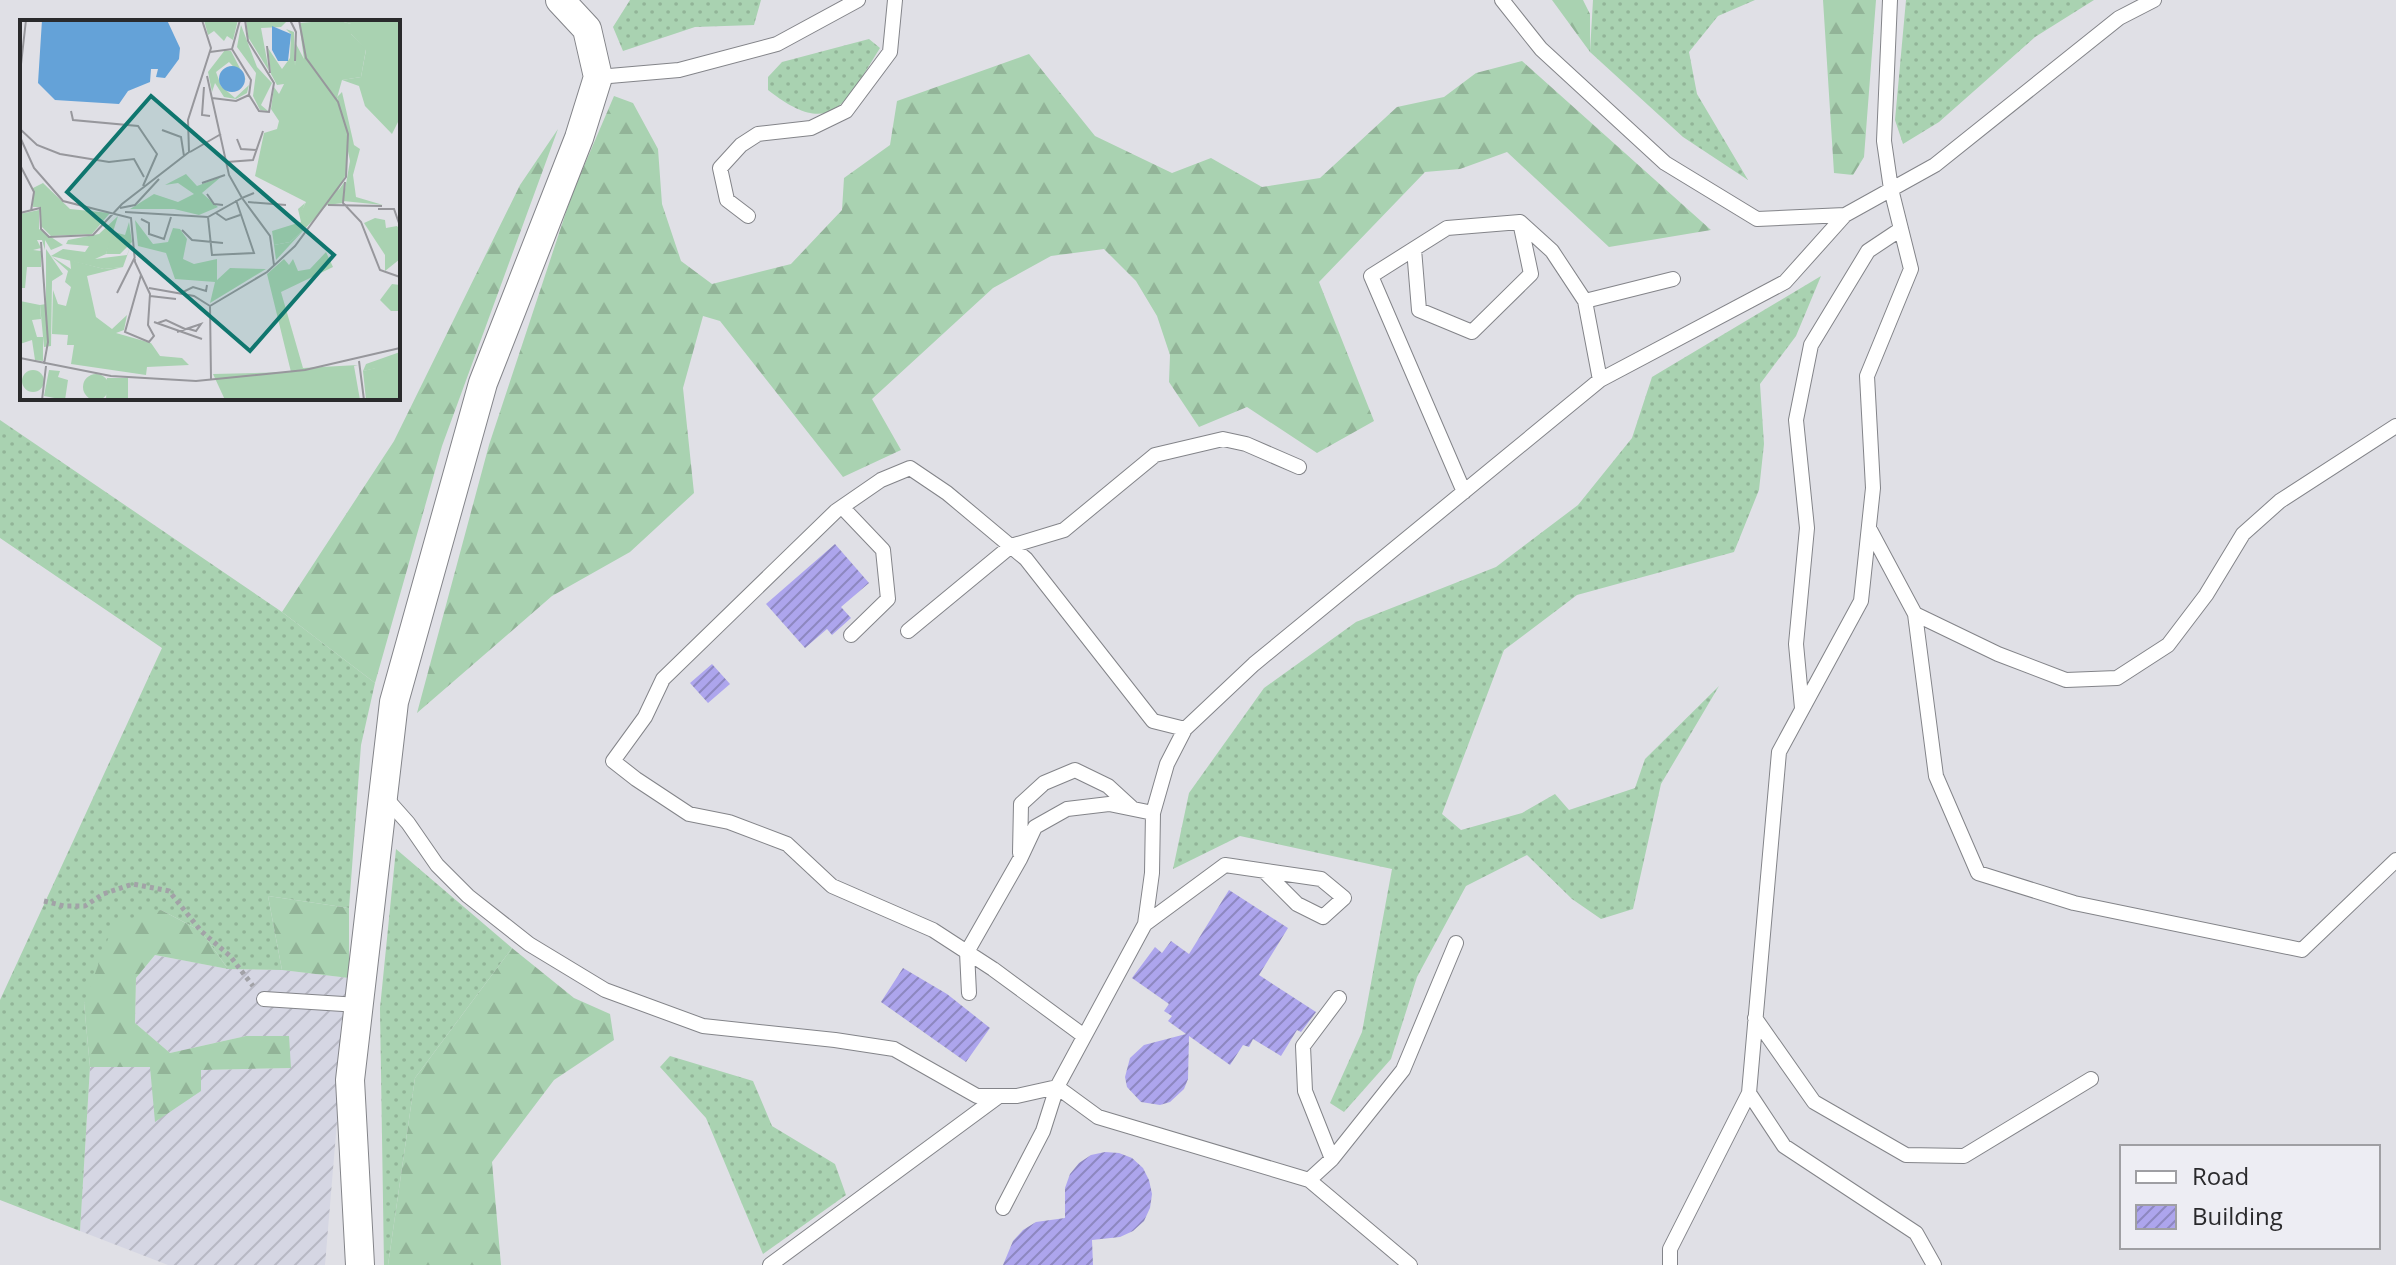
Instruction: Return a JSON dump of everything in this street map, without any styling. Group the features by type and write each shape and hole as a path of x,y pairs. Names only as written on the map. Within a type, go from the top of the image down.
{"street":[{"path":"360,1265 350,1080 394,702 483,383 579,138 598,77 587,29 560,0"}],"lane":[{"path":"598,77 679,70 777,44 858,0"},
{"path":"748,216 727,200 720,168 741,145 758,134 811,128 846,111 890,52 895,0"},
{"path":"1502,0 1541,49 1665,163 1757,219 1845,215"},
{"path":"1670,1265 1670,1249 1749,1093 1779,752 1861,601 1873,488 1867,376 1911,269 1891,189 1884,141 1890,0"},
{"path":"1003,1208 1043,1131 1057,1087 1145,924 1152,873 1153,813 1167,764 1185,729 1254,664 1600,380 1785,282 1845,215 1935,165 2119,18 2154,0"},
{"path":"1464,492 1371,276 1447,228 1520,222 1552,251 1585,301 1600,380"},
{"path":"1414,249 1419,310 1472,332 1531,274 1520,222"},
{"path":"1802,709 1796,644 1807,528 1796,420 1811,345 1868,251 1901,229"},
{"path":"1585,301 1673,279"},
{"path":"1915,614 1998,654 2066,680 2117,678 2168,645 2206,595 2243,534 2271,509 2396,426"},
{"path":"908,631 1011,546 1064,530 1155,455 1223,439 1246,444 1299,467"},
{"path":"1084,1036 933,930 832,886 787,844 729,822 689,814 613,761 645,717 663,679 842,507 881,480 910,468 947,493 1026,559 1153,721 1185,729"},
{"path":"842,507 883,550 888,599 851,635"},
{"path":"1869,528 1915,614 1936,776 1978,873 2074,903 2302,950 2396,860"},
{"path":"1020,859 1021,804 1044,783 1075,770 1108,786 1132,809"},
{"path":"382,794 408,823 437,865 468,896 529,944 605,990 703,1026 894,1049 977,1096 1017,1096 1057,1087 1098,1117 1309,1180 1404,1263"},
{"path":"969,993 967,952 1035,827 1067,809 1109,804 1153,813"},
{"path":"1145,924 1225,865 1321,879 1344,898 1323,917 1297,904 1264,871"},
{"path":"1309,1180 1332,1159 1403,1070 1456,943"},
{"path":"1332,1159 1305,1091 1303,1046 1339,998"},
{"path":"264,999 359,1005"},
{"path":"1755,1018 1814,1102 1906,1155 1964,1156 2091,1079"},
{"path":"1749,1093 1784,1146 1916,1233 1934,1265"},
{"path":"770,1265 999,1096"}],"path":[{"path":"44,901 64,906 85,906 103,894 133,884 169,891 201,931 230,956 264,999"}],"shaded area":[{"path":"155,955 228,969 282,970 349,978 325,1265 168,1265 80,1231 90,1067 151,1067 156,1121 201,1070 290,1068 246,1036 170,1053 135,1023 136,978"}],"green space":[{"path":"630,0 761,0 754,25 695,27 623,51 613,27"},
{"path":"1552,0 1583,0 1590,14 1590,52"},
{"path":"1593,0 1755,0 1718,16 1689,52 1697,94 1748,180 1683,137 1590,52"},
{"path":"1823,0 1876,0 1864,157 1853,175 1834,173"},
{"path":"1906,0 2094,0 2035,37 1939,122 1903,144 1895,120"},
{"path":"869,39 880,48 857,85 836,108 823,113 808,113 768,90 768,77 782,62"},
{"path":"1029,54 1095,136 1172,173 1211,158 1262,187 1320,178 1397,107 1444,97 1476,73 1522,61 1711,230 1609,247 1507,152 1460,169 1425,172 1319,282 1374,421 1317,453 1247,407 1199,427 1169,382 1170,355 1157,316 1136,281 1104,249 1051,256 993,288 872,399 901,450 843,477 720,321 703,316 683,388 694,493 630,552 552,596 417,713 489,445 572,194 614,96 633,103 658,149 662,204 681,261 712,284 791,264 842,210 844,178 890,145 897,101"},
{"path":"558,129 442,446 375,683 282,612 394,441 520,185"},
{"path":"1821,276 1796,336 1760,384 1764,444 1759,490 1734,552 1577,595 1504,650 1442,814 1461,830 1522,813 1555,794 1569,810 1635,788 1645,759 1719,686 1661,784 1633,909 1601,919 1572,899 1527,855 1466,886 1417,977 1391,1059 1344,1112 1330,1103 1362,1032 1392,869 1240,836 1173,869 1189,793 1264,688 1356,622 1496,567 1578,505 1632,438 1652,377"},
{"path":"0,420 282,612 375,683 361,745 349,908 268,896 282,970 228,969 201,931 161,910 84,1003 90,1067 80,1231 0,1200 0,1000 162,648 0,538"},
{"path":"396,849 512,948 415,1078 388,1265 384,1265 380,1008"},
{"path":"268,896 349,908 349,978 282,970"},
{"path":"161,910 201,931 228,969 155,955 136,978 135,1023 170,1053 246,1036 289,1036 291,1068 201,1070 201,1091 155,1122 150,1067 90,1067 84,1003 114,923"},
{"path":"512,948 574,998 610,1014 614,1040 554,1080 492,1162 501,1265 388,1265 415,1078"},
{"path":"670,1056 753,1081 772,1126 835,1164 846,1195 763,1254 706,1118 660,1067"}],"building":[{"path":"835,544 869,583 841,607 851,618 832,635 827,629 805,648 766,604"},
{"path":"712,664 730,684 708,703 690,683"},
{"path":"1229,890 1288,928 1259,975 1316,1012 1301,1032 1297,1030 1281,1056 1253,1039 1249,1047 1243,1045 1230,1065 1189,1036 1188,1079 1184,1089 1170,1102 1160,1105 1141,1102 1127,1087 1125,1077 1130,1058 1144,1045 1186,1034 1168,1021 1172,1016 1164,1011 1169,1004 1132,978 1155,947 1162,953 1171,941 1189,954"},
{"path":"903,968 947,994 990,1028 966,1062 881,1002"},
{"path":"1105,1152 1132,1158 1143,1168 1152,1194 1144,1221 1120,1237 1092,1240 1093,1265 1003,1265 1013,1241 1023,1230 1036,1222 1065,1218 1065,1188 1070,1174 1091,1155"}]}
